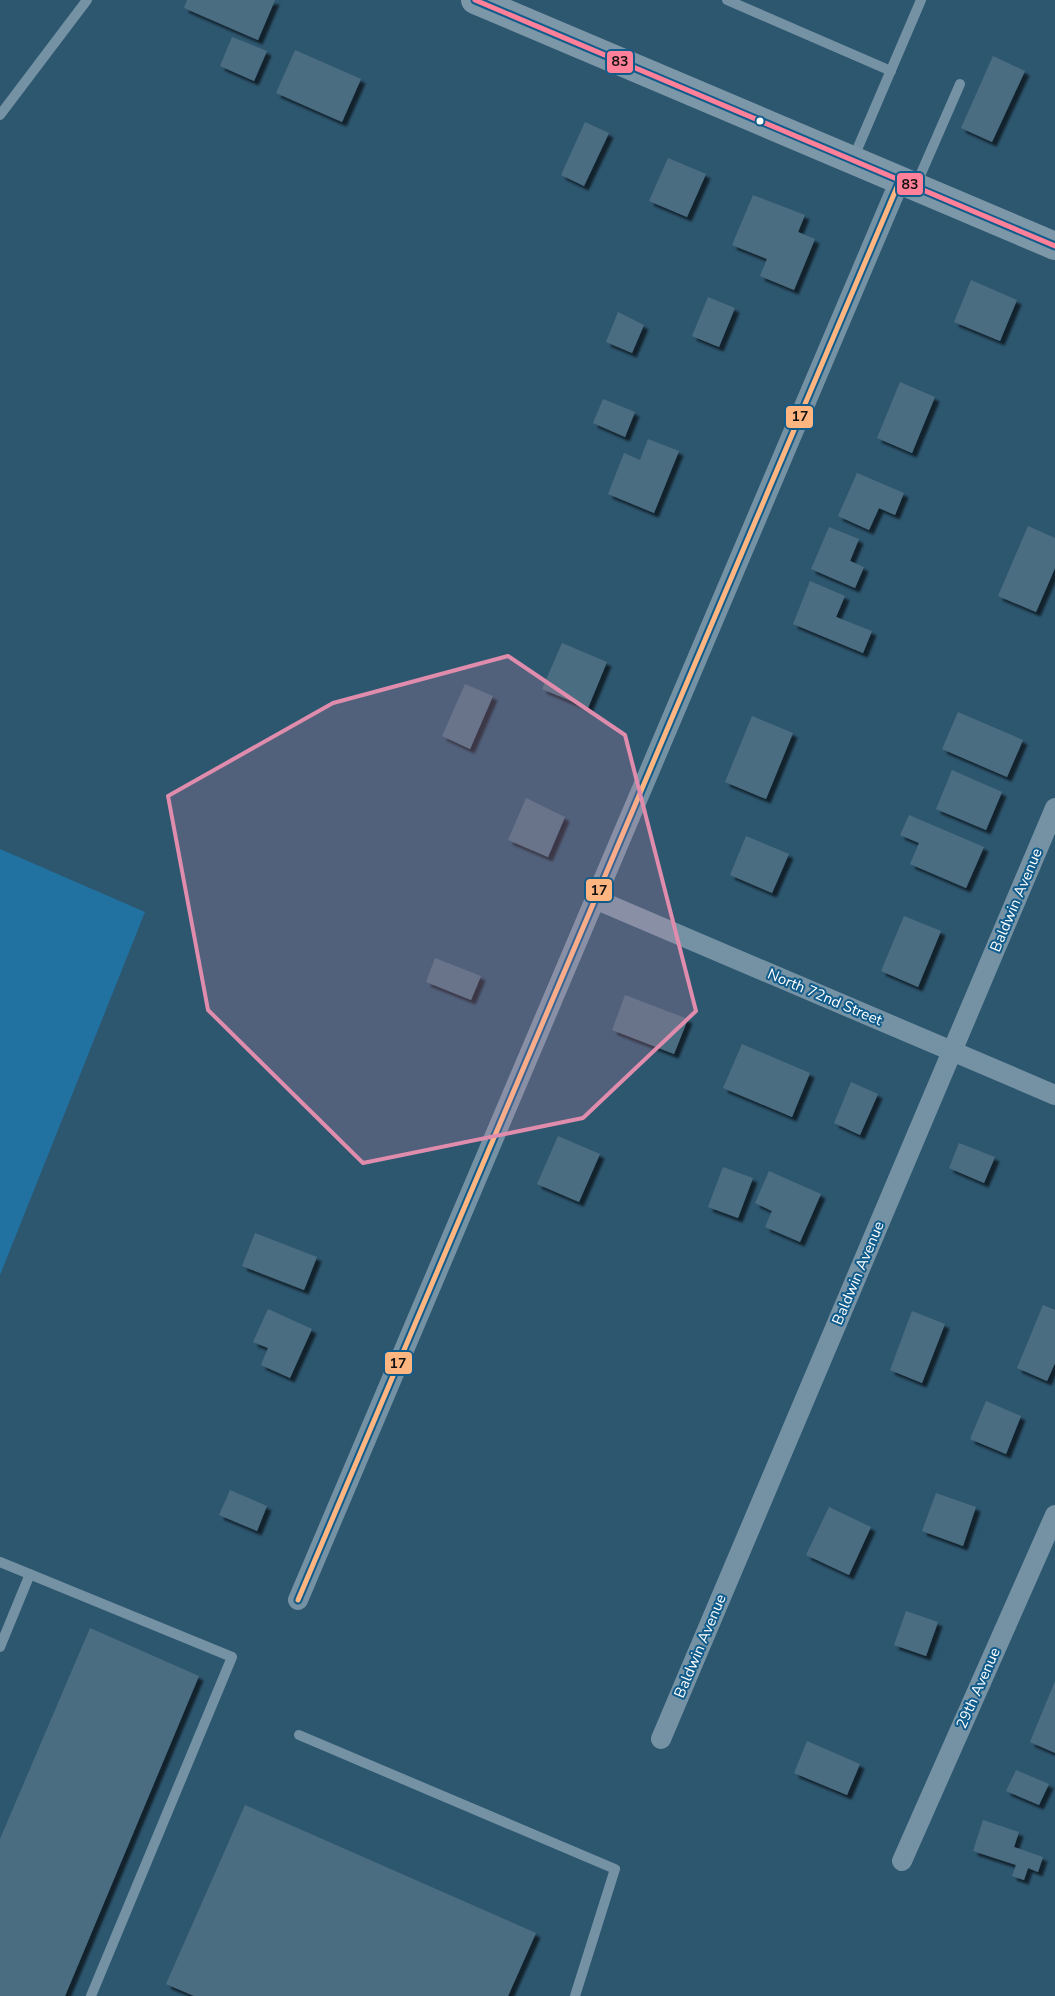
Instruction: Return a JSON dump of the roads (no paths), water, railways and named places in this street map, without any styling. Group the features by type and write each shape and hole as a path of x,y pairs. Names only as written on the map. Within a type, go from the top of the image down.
{"street":[{"path":"475,0 1055,246"},
{"path":"298,1600 595,899 908,183"},
{"name":"Baldwin Avenue","path":"661,1739 1055,808"},
{"name":"North 72nd Street","path":"595,899 1055,1095"},
{"name":"29th Avenue","path":"902,1861 1055,1515"}],"lane":[{"path":"0,115 87,0"},
{"path":"727,0 891,71"},
{"path":"853,160 922,0"},
{"path":"908,183 960,84"},
{"path":"0,1562 232,1658 91,1996"},
{"path":"0,1647 30,1574"},
{"path":"299,1735 615,1869 575,1996"}]}
